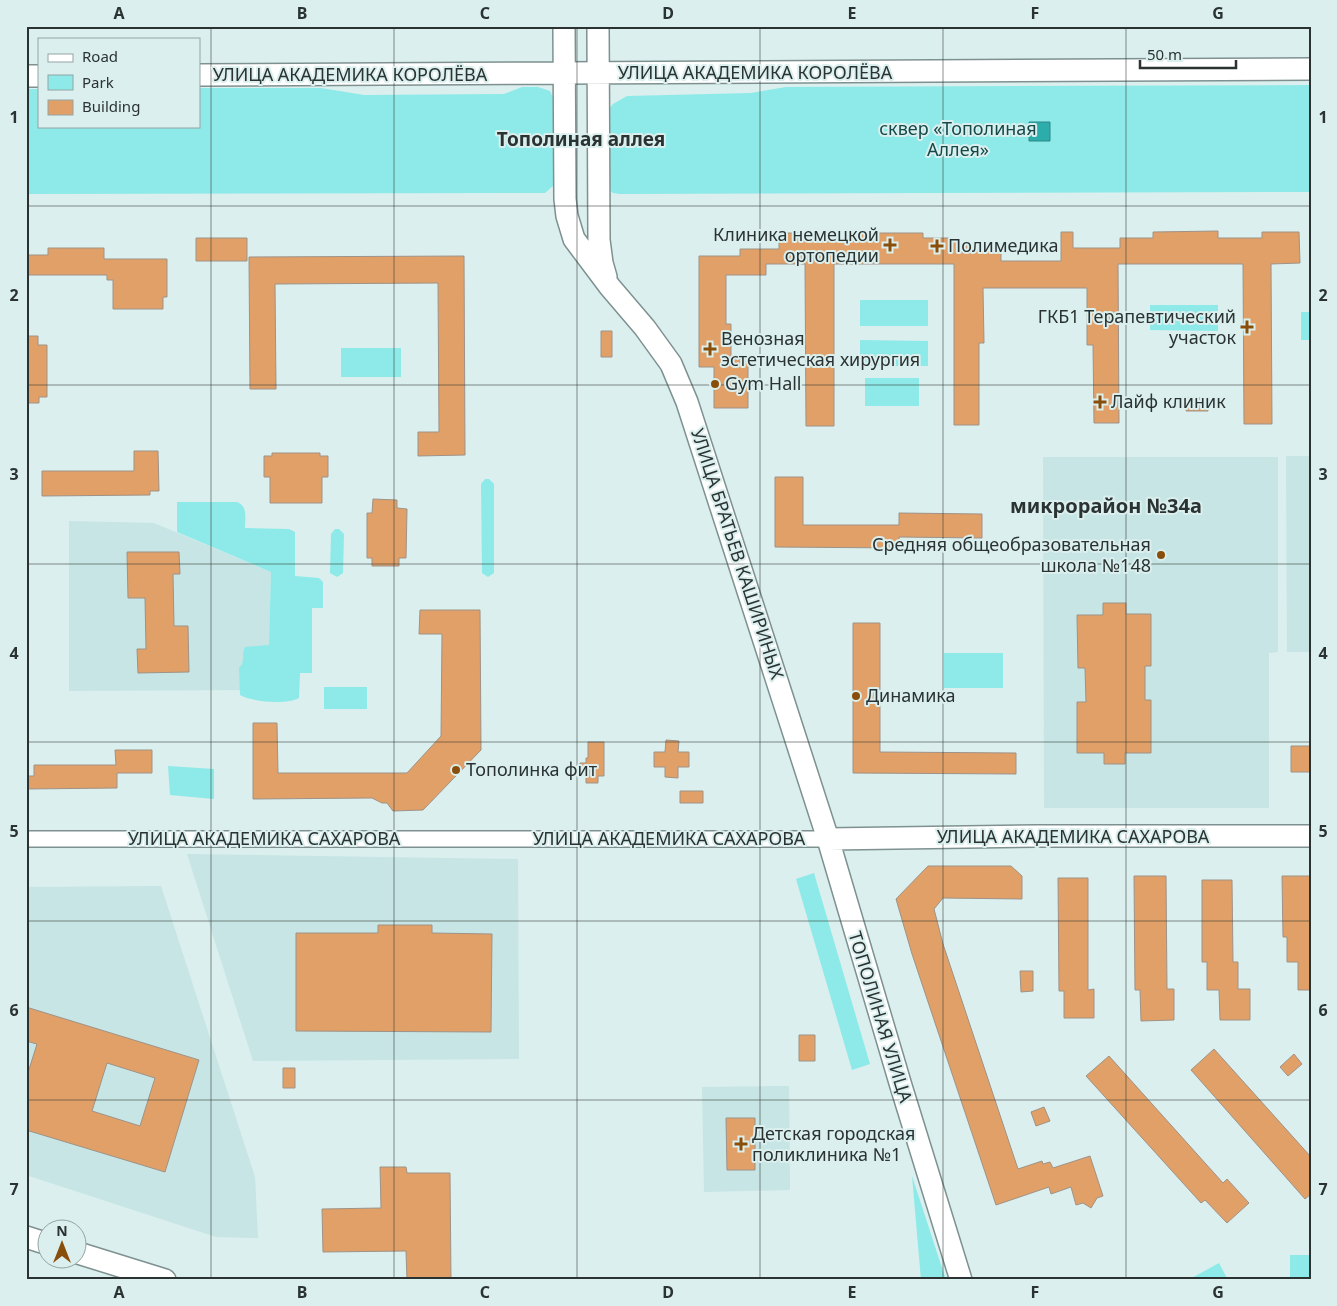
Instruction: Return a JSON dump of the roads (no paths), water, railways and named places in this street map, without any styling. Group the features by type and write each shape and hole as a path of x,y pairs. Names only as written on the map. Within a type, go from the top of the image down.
{"street":[{"name":"УЛИЦА БРАТЬЕВ КАШИРИНЫХ","path":"564,26 565,199 567,216 574,239 610,287 645,328 671,364 687,402 828,839"},
{"name":"УЛИЦА БРАТЬЕВ КАШИРИНЫХ","path":"598,26 599,240 602,263 610,287"},
{"name":"УЛИЦА АКАДЕМИКА КОРОЛЁВА","path":"200,76 1311,69"},
{"name":"УЛИЦА АКАДЕМИКА САХАРОВА","path":"26,838 828,839 1036,836 1311,836"},
{"name":"ТОПОЛИНАЯ УЛИЦА","path":"828,839 961,1280"},
{"path":"26,1237 38,1241"},
{"path":"88,1256 165,1280"}],"place":[{"name":"Клиника немецкой ортопедии","path":"890,245"},
{"name":"Полимедика","path":"937,246"},
{"name":"ГКБ1 Терапевтический участок","path":"1247,327"},
{"name":"Венозная эстетическая хирургия","path":"710,349"},
{"name":"Gym Hall","path":"715,384"},
{"name":"Лайф клиник","path":"1100,402"},
{"name":"Средняя общеобразовательная школа №148","path":"1161,555"},
{"name":"Динамика","path":"856,696"},
{"name":"Тополинка фит","path":"456,770"},
{"name":"Детская городская поликлиника №1","path":"741,1144"}],"district":[{"name":"Тополиная аллея","path":"581,139"},
{"name":"микрорайон №34а","path":"1106,506"}],"park label":[{"name":"сквер «Тополиная Аллея»","path":"958,139"}]}
